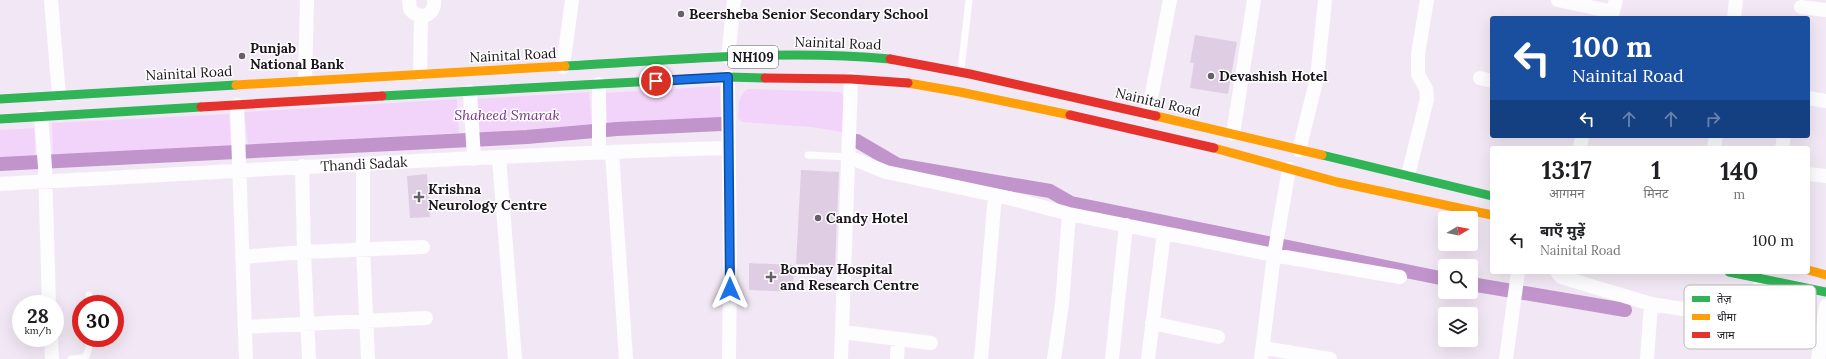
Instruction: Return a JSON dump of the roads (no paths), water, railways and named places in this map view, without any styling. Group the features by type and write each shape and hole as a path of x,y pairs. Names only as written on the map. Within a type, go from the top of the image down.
{"highway":[{"name":"Nainital Road","path":"0,119 19,108 305,80 563,67 851,67 892,59 961,72 1299,150 1490,214"},
{"path":"561,86 563,67"},
{"name":"Nainital Road","path":"0,99 19,108 60,105 237,105 599,84 728,67 851,67 902,82 960,92 1208,146 1337,182 1405,186 1490,196"},
{"path":"1810,271 1826,275"},
{"path":"1746,274 1762,276 1795,285"},
{"path":"1807,285 1808,274"},
{"path":"1816,290 1826,292"}],"street":[{"path":"51,0 60,105"},
{"path":"305,80 307,0"},
{"path":"409,0 410,9 416,15 421,17 432,12 435,4 434,0"},
{"path":"563,67 572,0"},
{"path":"729,359 730,260 728,67 734,0"},
{"path":"1148,114 1170,0"},
{"path":"1233,134 1254,0"},
{"path":"1299,150 1317,78 1325,0"},
{"path":"1405,186 1426,99 1426,89 1418,74 1418,54 1427,0"},
{"path":"1558,0 1614,10"},
{"path":"1734,16 1736,0"},
{"path":"1801,8 1826,10"},
{"path":"420,74 421,17"},
{"path":"841,359 851,67"},
{"path":"599,84 599,131 605,152 626,359"},
{"path":"470,92 474,146"},
{"path":"1810,98 1826,101"},
{"path":"237,105 246,359"},
{"path":"41,107 45,161 49,295"},
{"name":"Thandi Sadak","path":"0,184 45,182 239,157 302,166 363,164 474,146 498,158 605,152 728,148"},
{"path":"849,157 886,172 995,195 1069,214 1164,233 1275,249 1400,277"},
{"path":"498,158 515,359"},
{"path":"363,164 363,249 368,359"},
{"path":"302,166 308,359"},
{"path":"1289,169 1275,249 1262,353 1330,359"},
{"path":"1810,174 1826,176"},
{"path":"981,359 995,195"},
{"path":"1054,359 1062,304 1069,214"},
{"path":"1112,359 1126,226"},
{"path":"1148,359 1164,233"},
{"path":"242,257 363,249 423,248"},
{"path":"1559,274 1561,277 1651,304 1684,309"},
{"path":"1506,359 1518,278"},
{"path":"1647,359 1651,304"},
{"path":"1818,359 1825,311"},
{"path":"245,327 426,318"},
{"path":"1152,323 1218,337"},
{"path":"843,332 931,343"},
{"path":"897,359 898,339"},
{"path":"51,347 52,359"}],"lane":[{"path":"961,72 969,0"},
{"path":"808,155 849,157"},
{"path":"71,359 86,356 89,347"}],"waterway":[{"path":"0,164 527,137 617,129 721,124"},
{"path":"857,141 898,165 1050,191 1071,203 1438,278"},
{"path":"1478,285 1625,310"}],"place":[{"name":"Beersheba Senior Secondary School","path":"681,14"},
{"name":"Punjab National Bank","path":"242,56"},
{"name":"Devashish Hotel","path":"1211,76"},
{"name":"Krishna Neurology Centre","path":"419,197"},
{"name":"Candy Hotel","path":"818,218"},
{"name":"Bombay Hospital and Research Centre","path":"771,277"}],"park label":[{"name":"Shaheed Smarak","path":"507,115"}]}
